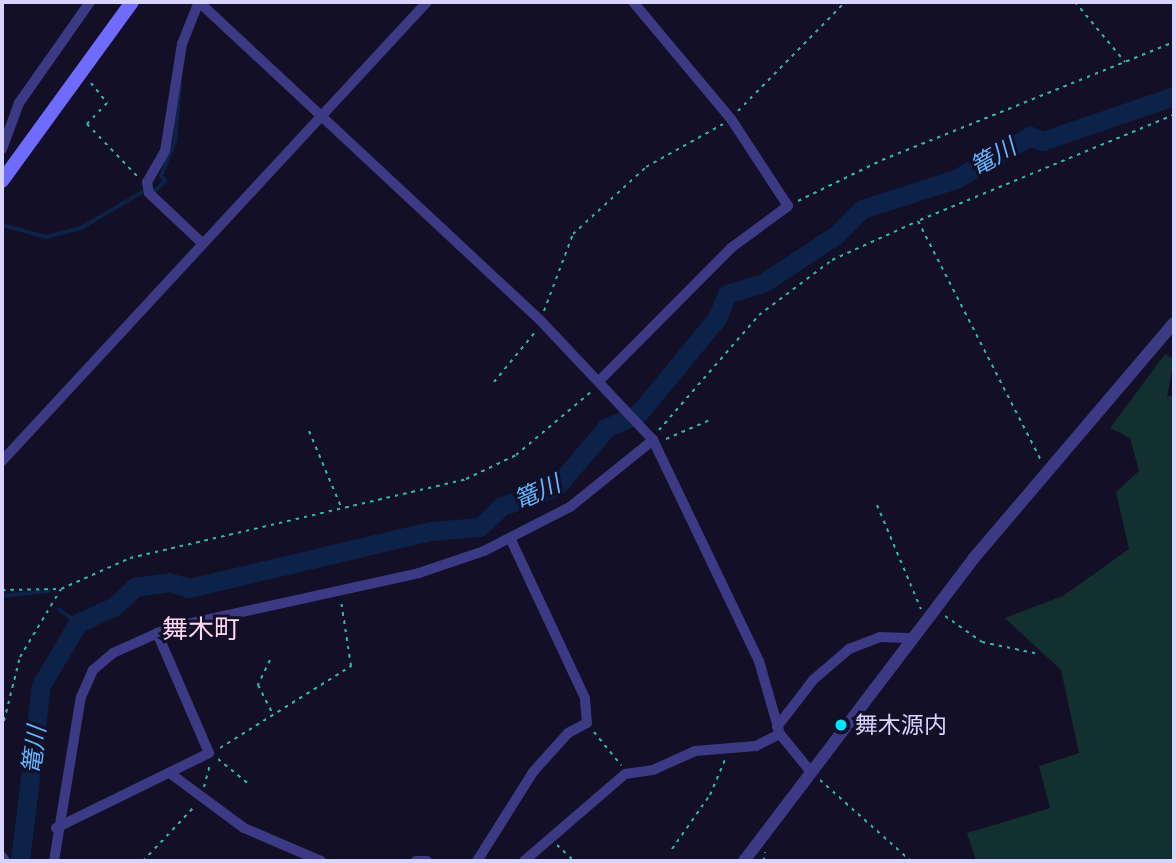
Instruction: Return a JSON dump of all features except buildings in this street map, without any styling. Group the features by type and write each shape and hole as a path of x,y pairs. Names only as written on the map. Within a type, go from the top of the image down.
{"main road":[{"path":"2,181 132,2"}],"street":[{"path":"2,149 19,103 90,2"},
{"path":"2,461 427,2"},
{"path":"603,382 731,248 788,206 731,119 633,2"},
{"path":"202,243 148,187 165,151 181,44 199,4 541,321 603,382 655,442 759,661 778,730 811,772"},
{"path":"744,861 933,612 1046,471 1174,323"},
{"path":"54,861 56,828 86,682 113,653 157,633 339,588 446,566 512,540 570,507 655,442"},
{"path":"477,861 533,772 568,733 587,723 585,698 512,540"},
{"path":"56,828 171,774 209,753 157,633"},
{"path":"524,861 625,774 653,770 688,752 729,749 778,730 820,673 849,649 880,637 914,638"},
{"path":"171,774 244,828 321,861"},
{"path":"416,861 427,861"}],"path":[{"path":"494,382 541,321 573,234 646,167 731,119 845,2"},
{"path":"1075,2 1126,64"},
{"path":"788,206 882,160 1126,64 1174,42"},
{"path":"81,72 107,103 87,124 148,187"},
{"path":"655,442 759,315 832,260 918,221 1174,115"},
{"path":"918,221 1046,471"},
{"path":"2,590 61,589 130,558 440,488 497,465 558,424 603,382"},
{"path":"655,442 710,420"},
{"path":"309,431 343,510"},
{"path":"877,505 900,565 933,612 982,642 1039,654"},
{"path":"209,753 351,666 339,588"},
{"path":"2,729 20,657 61,589"},
{"path":"270,660 258,685 272,715"},
{"path":"587,723 625,774"},
{"path":"672,849 710,795 729,749"},
{"path":"143,861 201,796 212,754 250,785"},
{"path":"811,772 911,861"},
{"path":"549,838 574,861"}],"green space":[{"path":"1165,354 1174,359 1167,397 1174,395 1174,861 976,861 967,833 1050,808 1039,766 1079,753 1061,670 1005,618 1063,596 1129,549 1116,492 1139,471 1130,438 1110,428"}],"waterway":[{"path":"154,192 165,181 161,176 175,141 180,84"},
{"name":"篭川","path":"20,861 41,685 78,623 115,606 135,587 169,582 189,588 431,531 480,527 502,506 556,487 606,428 639,413 717,318 727,294 763,283 836,235 862,209 956,179 1030,136 1042,141 1174,96"},
{"path":"2,225 47,237 81,228 146,190"},
{"path":"2,596 49,591"},
{"path":"59,609 78,623"}],"place":[{"name":"舞木源内","path":"841,725"}],"district":[{"name":"舞木町","path":"201,630"}]}
